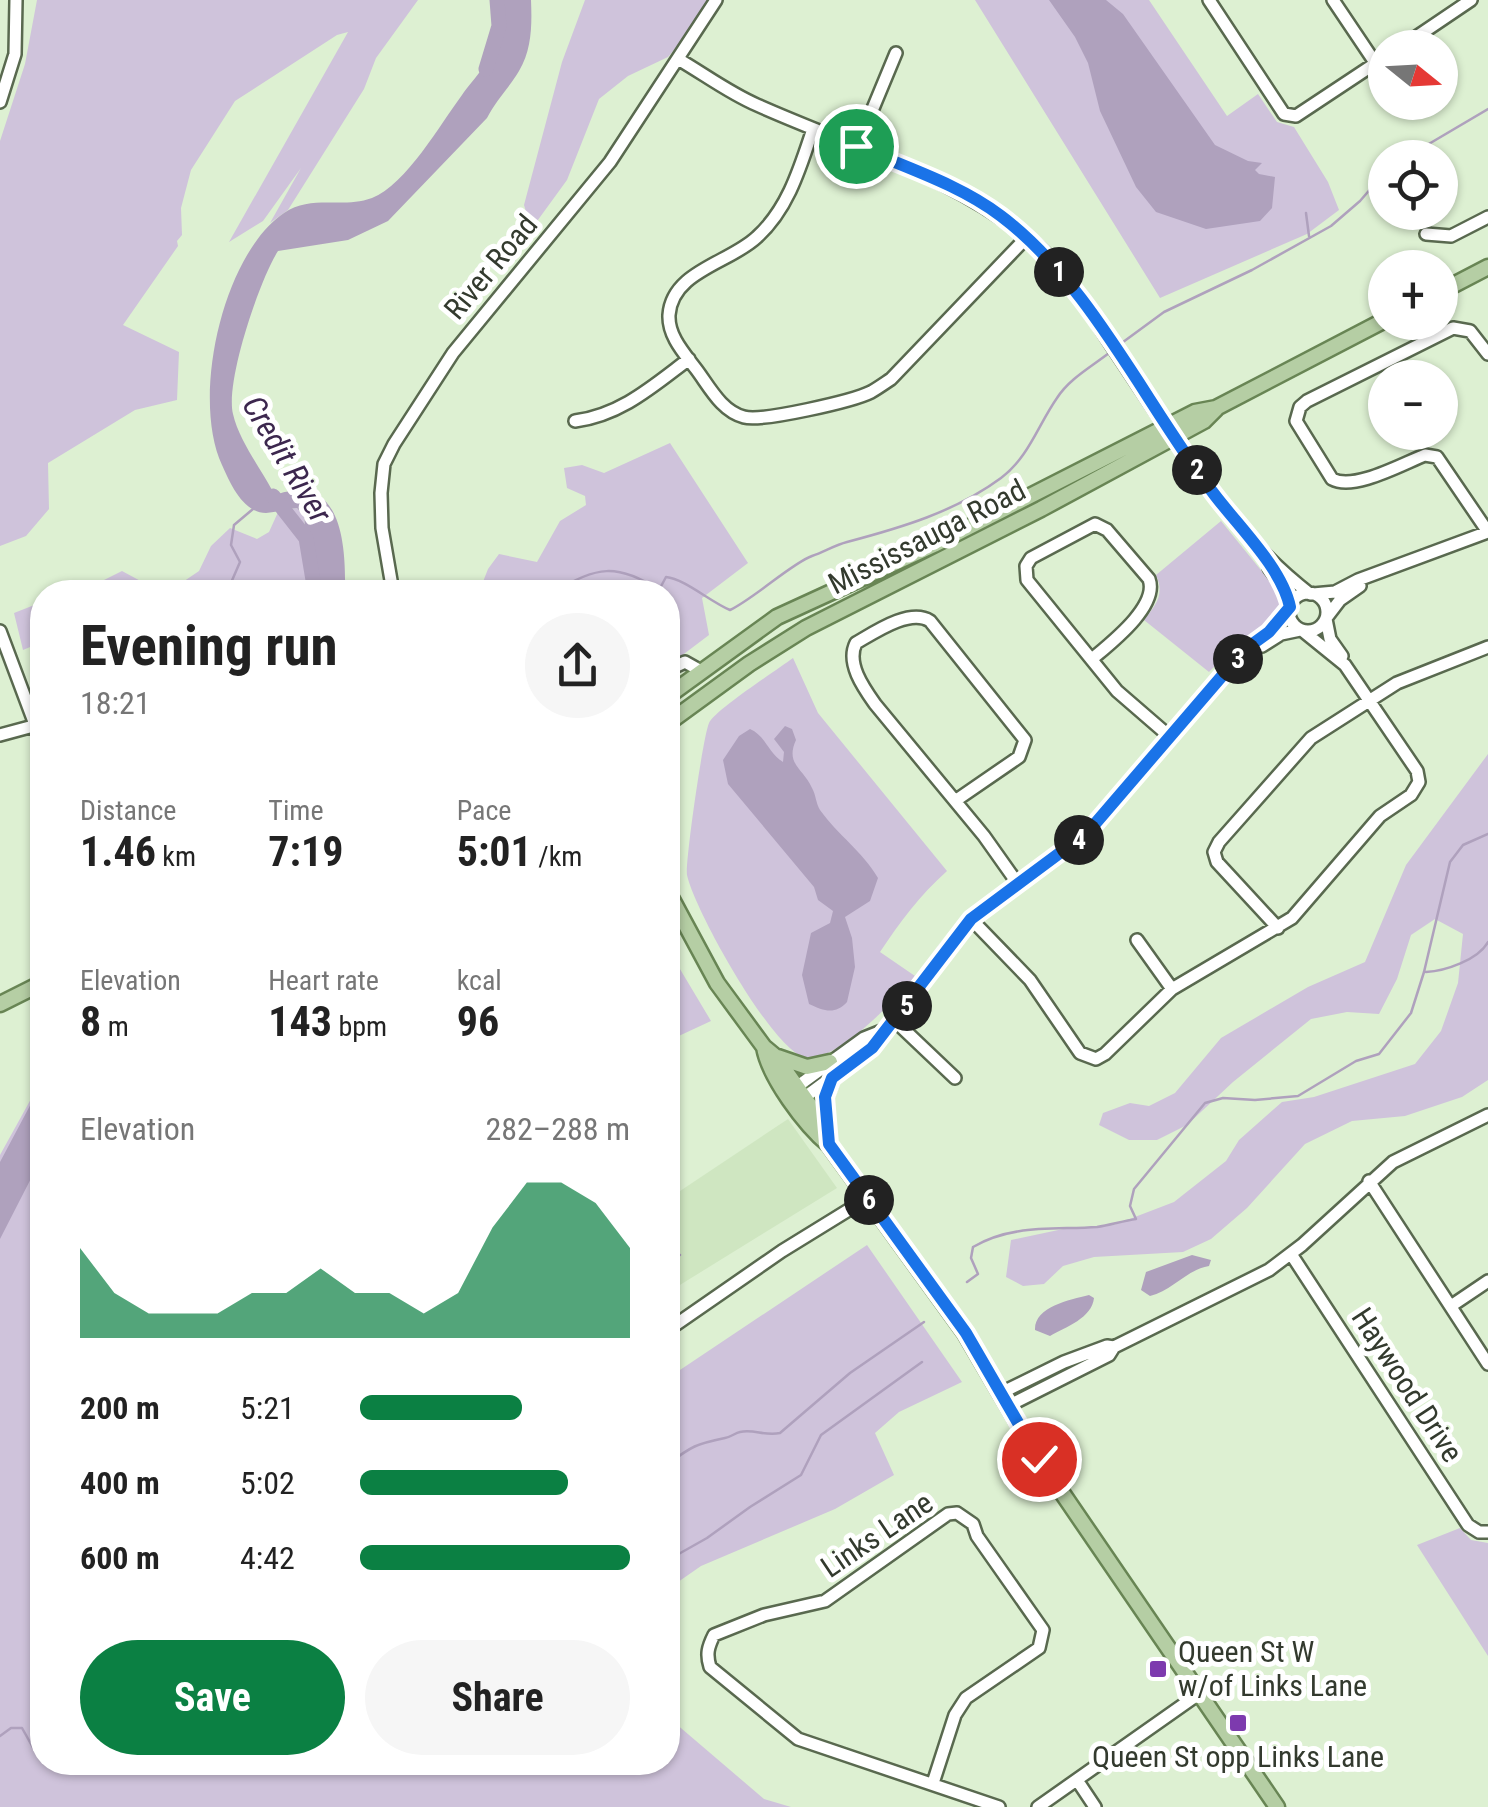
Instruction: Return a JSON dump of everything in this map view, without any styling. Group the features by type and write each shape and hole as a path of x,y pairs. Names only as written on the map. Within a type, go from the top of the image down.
{"main road":[{"path":"1458,283 1488,267"},
{"name":"Mississauga Road","path":"680,683 695,666 777,618 1170,432 1204,421 1216,408 1368,329"},
{"name":"Mississauga Road","path":"682,713 806,628 1024,518 1170,432"},
{"path":"680,723 682,713"},
{"path":"680,914 717,983 770,1052 815,1133 829,1144 966,1333 1039,1459 1277,1807"},
{"path":"0,1004 30,989"},
{"path":"770,1052 806,1067 831,1070 825,1097 829,1144"},
{"path":"796,1095 825,1126"}],"street":[{"path":"0,102 14,54 16,0"},
{"name":"River Road","path":"390,580 381,493 384,464 394,444 453,352 610,162 716,0"},
{"path":"1209,0 1284,114 1296,116 1368,68"},
{"path":"1334,0 1368,44"},
{"path":"1422,30 1453,5 1471,0"},
{"path":"856,146 896,53"},
{"path":"678,59 752,103 964,194 1000,214 1043,251 1170,432 1260,551 1282,584 1292,623 1345,664"},
{"path":"813,129 782,208 758,237 682,285 671,300 668,320 673,337 722,405 744,417 760,418 870,392 907,366 1026,238"},
{"path":"1426,234 1451,236 1488,217"},
{"path":"796,1095 872,1048 971,919 1088,832 1247,648 1276,626 1296,598 1335,592 1488,532 1437,456 1425,455 1344,484 1332,479 1296,421 1300,407 1307,401 1453,328 1470,331 1488,354"},
{"path":"575,421 599,418 628,404 688,359"},
{"path":"1092,660 1150,599 1152,588 1149,579 1107,530 1095,524 1031,558 1025,572 1027,580 1092,660 1118,691 1170,736"},
{"path":"971,919 1024,974 1080,1053 1096,1059 1172,989 1299,912 1380,816 1418,787 1416,772 1330,639 1326,605 1260,551"},
{"path":"1245,653 1281,634 1316,630 1340,600 1371,578"},
{"path":"955,802 1020,757 1025,740 930,622 920,616 910,617 856,643 853,661 870,697 1018,884"},
{"path":"0,631 30,707"},
{"path":"1278,928 1217,862 1216,848 1298,749 1408,678 1488,647"},
{"path":"680,668 695,666"},
{"path":"0,735 30,727"},
{"path":"1137,940 1172,989"},
{"path":"891,1024 955,1078"},
{"path":"1005,1400 1108,1354 1256,1277 1291,1254 1369,1181 1408,1152 1488,1115"},
{"path":"1369,1181 1488,1364"},
{"path":"680,1322 868,1198"},
{"name":"Haywood Drive","path":"1291,1254 1468,1525 1488,1532"},
{"path":"1450,1306 1488,1281"},
{"name":"Links Lane","path":"932,1783 955,1715 966,1698 1032,1654 1043,1638 1043,1630 977,1536 973,1524 957,1512 948,1514 825,1601 764,1614 714,1636 708,1648 710,1666 798,1739 1000,1807"},
{"path":"1038,1807 1200,1693"},
{"path":"1077,1780 1095,1807"}],"shaded area":[{"path":"37,0 418,0 376,58 364,89 288,210 270,223 301,168 263,221 229,242 348,32 337,35 235,101 191,170 181,208 182,235 178,246 123,325 179,352 177,400 135,410 48,463 49,509 26,536 0,546 0,141 25,64"},
{"name":"Credit River","path":"501,0 531,0 526,54 487,118 388,221 348,240 278,251 262,284 239,355 233,414 272,490 278,494 299,490 316,494 336,518 345,580 310,580 305,517 297,508 266,513 244,503 225,472 213,437 212,367 229,294 262,233 284,213 305,204 372,198 397,180 483,68 499,33"},
{"path":"585,0 709,0 694,26 668,57 628,76 599,99 567,180 535,224 530,225 524,205 562,62"},
{"path":"975,0 1149,0 1227,116 1258,94 1277,122 1294,127 1328,182 1339,210 1307,234 1160,298"},
{"path":"1049,0 1106,0 1123,14 1215,145 1248,161 1262,163 1255,170 1275,177 1272,208 1260,221 1206,229 1156,212 1136,187 1100,111 1088,63"},
{"path":"670,443 748,563 702,598 709,635 680,657 680,580 484,580 499,554 537,562 560,521 586,505 585,496 567,488 564,468 582,465 604,473"},
{"path":"297,508 305,517 310,580 186,580 199,571 211,546 230,528 257,539 269,532 279,510"},
{"path":"1221,521 1277,590 1281,601 1261,630 1209,672 1144,620 1159,594 1156,575"},
{"path":"122,571 139,580 104,580"},
{"path":"30,607 30,647 23,650 14,613"},
{"path":"793,658 818,713 947,871 911,909 880,952 915,976 850,1039 834,1050 807,1058 775,1032 756,1007 719,947 687,875 709,723"},
{"path":"785,726 792,729 796,740 794,760 812,788 820,810 878,878 870,901 845,917 855,967 847,1002 834,1010 809,1004 802,975 811,933 830,923 833,911 818,900 814,887 728,784 723,760 739,736 750,729 783,762 784,752 774,739"},
{"path":"1488,754 1488,1080 1462,1097 1405,1116 1352,1121 1305,1144 1247,1208 1211,1239 1183,1252 1094,1257 1063,1266 1044,1284 1023,1286 1006,1277 1011,1240 1063,1229 1114,1225 1174,1202 1226,1161 1239,1140 1282,1102 1314,1097 1415,1064 1441,1031 1458,983 1463,934 1435,919 1411,935 1397,979 1379,1014 1347,1012 1311,1019 1187,1125 1157,1140 1129,1140 1099,1125 1103,1113 1130,1103 1149,1106 1175,1093 1221,1038 1308,987 1365,962 1406,865"},
{"path":"680,969 711,1021 680,1035"},
{"path":"30,1101 30,1775 680,1775 680,1727 764,1799 791,1807 0,1807 0,1155"},
{"path":"30,1106 30,1180 0,1239 0,1162"},
{"path":"788,1119 837,1188 680,1285 680,1191"},
{"path":"867,1245 962,1382 899,1412 875,1433 894,1475 835,1509 701,1566 680,1581 680,1370"},
{"path":"1192,1255 1211,1260 1209,1266 1150,1296 1141,1290 1146,1272"},
{"path":"1089,1295 1094,1298 1092,1305 1077,1321 1050,1336 1035,1330 1046,1310"},
{"path":"1460,1528 1471,1540 1488,1543 1488,1656 1417,1545"}],"waterway":[{"name":"Credit River","path":"486,69 499,26 497,0"},
{"path":"1435,140 1488,109"},
{"path":"1119,345 1164,312 1331,226 1368,192"},
{"path":"1306,213 1309,236"},
{"path":"680,582 730,610 804,560 843,543 946,510 1011,470 1062,391 1109,353"},
{"name":"Credit River","path":"273,496 306,538 313,580"},
{"path":"232,580 240,562 231,545 234,525 253,509"},
{"path":"577,580 607,571 642,580"},
{"path":"664,580 675,580"},
{"path":"967,1282 978,1274 971,1258 973,1247 988,1240 1018,1231 1097,1227 1136,1219 1130,1206 1134,1189 1205,1103 1223,1098 1298,1096 1356,1061 1379,1054 1411,1013 1450,862 1463,845 1488,834"},
{"path":"1426,972 1460,963 1488,942"},
{"path":"680,1455 695,1446 738,1433 780,1433 850,1373 924,1322"},
{"path":"680,1553 801,1475 821,1435 922,1362"},
{"path":"0,1736 11,1728 22,1728 30,1742"}],"place":[{"name":"Queen St W w/of Links Lane","path":"1158,1669"},
{"name":"Queen St opp Links Lane","path":"1238,1723"}],"route":[{"path":"856,146 1000,214 1043,251 1214,495 1260,551 1288,595 1290,607 1188,713 1088,832 990,903 964,927 895,1021 872,1048 832,1078 827,1090 825,1126 829,1144 966,1333 1039,1459"}]}
